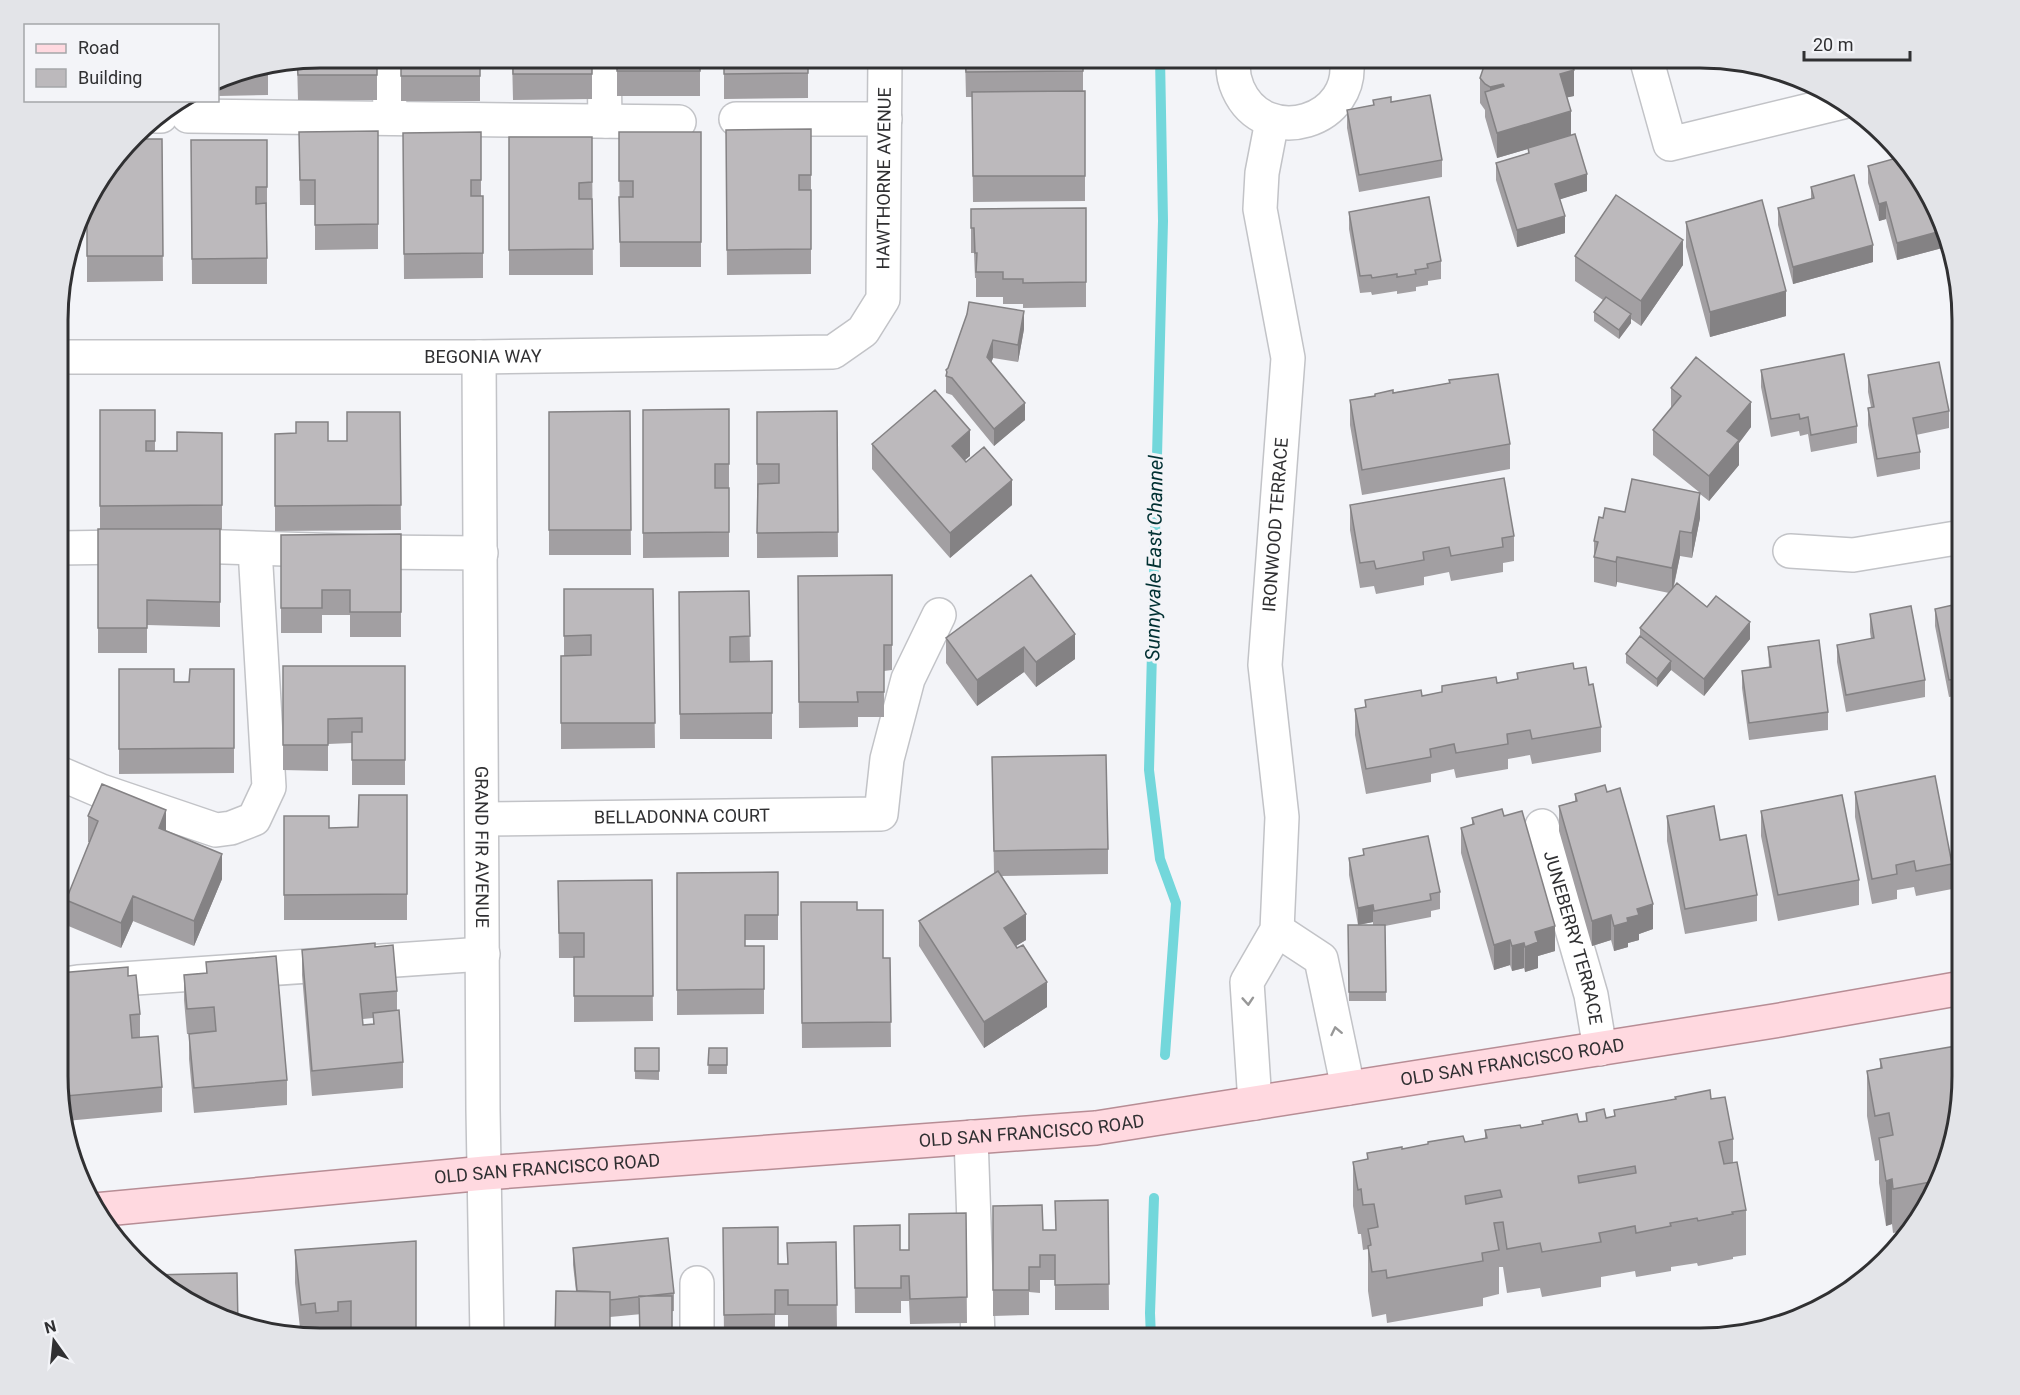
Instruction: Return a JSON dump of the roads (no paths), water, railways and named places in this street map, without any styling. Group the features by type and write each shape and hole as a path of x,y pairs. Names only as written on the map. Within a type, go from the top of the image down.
{"main road":[{"name":"OLD SAN FRANCISCO ROAD","path":"106,1209 485,1173 1096,1128 1780,1020 1952,990"}],"street":[{"path":"389,68 390,118"},
{"path":"604,68 605,121"},
{"name":"HAWTHORNE AVENUE","path":"884,299 885,68"},
{"path":"1234,68 1235,82 1242,99 1255,112 1272,121 1291,124 1309,120 1326,111 1338,98 1345,80 1346,68"},
{"path":"1649,68 1670,144 1832,105"},
{"path":"171,116 679,122"},
{"path":"736,119 885,118"},
{"name":"IRONWOOD TERRACE","path":"1255,1103 1247,982 1277,930 1282,817 1265,665 1287,358 1260,209 1262,173 1272,121"},
{"name":"BEGONIA WAY","path":"68,357 479,357 833,352 863,331 884,299"},
{"name":"GRAND FIR AVENUE","path":"479,357 487,1328"},
{"path":"1790,551 1853,555 1952,539"},
{"path":"68,548 193,546 481,554"},
{"path":"68,777 101,791 216,830 231,828 254,819 268,787 255,549"},
{"name":"BELLADONNA COURT","path":"482,819 881,814 886,759 908,679 939,615"},
{"name":"JUNEBERRY TERRACE","path":"1542,826 1591,995 1600,1049"},
{"path":"1277,930 1321,959 1348,1088"},
{"path":"68,984 483,954"},
{"path":"971,1137 978,1328"},
{"path":"697,1283 697,1328"}],"waterway":[{"name":"Sunnyvale East Channel","path":"1160,68 1163,221 1149,770 1160,859 1176,903 1165,1055"},
{"name":"Sunnyvale East Channel","path":"1151,1328 1154,1198"}]}
